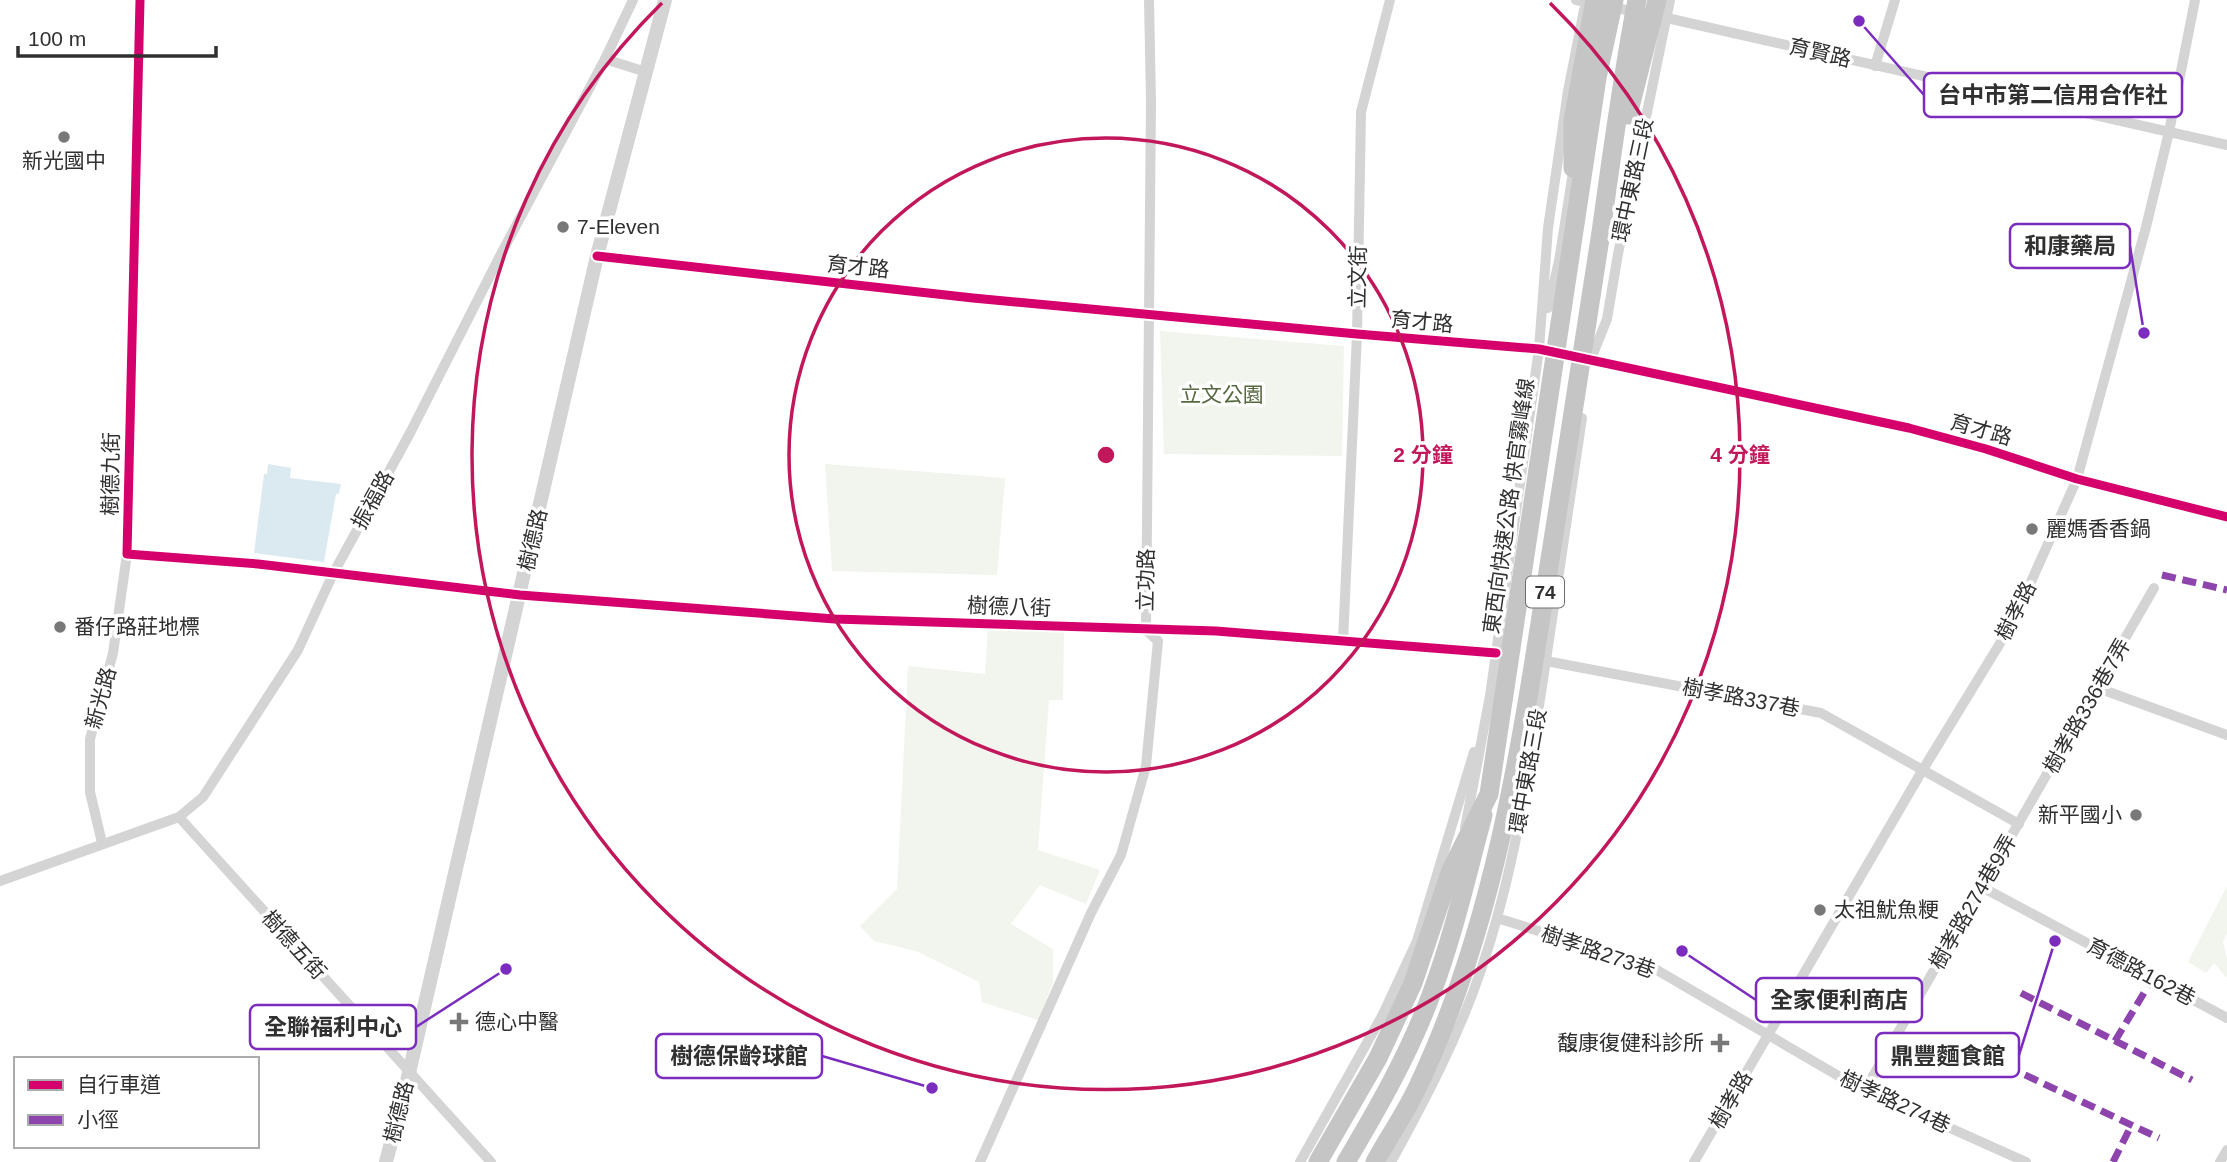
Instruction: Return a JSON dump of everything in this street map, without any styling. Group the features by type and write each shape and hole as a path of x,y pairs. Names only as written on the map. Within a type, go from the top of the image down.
{"highway":[{"path":"1601,232 1657,0"},
{"name":"東西向快速公路 快官霧峰線","path":"1346,1162 1397,1074 1431,994 1457,914 1489,794 1574,226 1573,121 1595,1"},
{"name":"74","path":"1375,1162 1419,1085 1451,1007 1468,963 1495,865 1522,741 1601,232 1619,96 1639,7"},
{"name":"74","path":"1318,1162 1384,1046 1413,983 1451,870 1489,794"}],"street":[{"name":"樹德九街","path":"127,554 140,0"},
{"name":"振福路","path":"0,881 179,817 203,797 298,650 333,574 409,435 502,252 605,59 633,0"},
{"name":"樹德路","path":"386,1162 409,1073 597,256 665,0"},
{"name":"立功路","path":"980,1162 1091,913 1121,855 1146,766 1158,640 1146,630 1147,315 1152,102 1149,0"},
{"name":"立文街","path":"1343,641 1357,334 1361,113 1390,0"},
{"name":"環中東路三段","path":"1391,1162 1430,1091 1465,1016 1482,969 1512,865 1546,661 1591,359 1624,98 1639,7 1645,0"},
{"name":"環中東路三段","path":"1591,359 1607,319 1670,0"},
{"path":"1875,66 1895,0"},
{"name":"樹孝路","path":"1694,1162 1922,771 2013,622 2077,479 2146,227 2169,132 2195,0"},
{"path":"1327,1162 1382,1063 1417,992 1447,908 1460,856 1490,696 1539,349 1548,228 1568,91 1595,1"},
{"path":"1539,349 1559,261 1588,76 1595,1"},
{"name":"育賢路","path":"1595,1 1639,7 1667,18 2227,145"},
{"path":"605,59 646,72"},
{"name":"育才路","path":"597,256 1147,315 1539,349 1909,428 1986,449 2077,479 2227,517"},
{"path":"127,554 258,564 520,595"},
{"name":"新光路","path":"102,843 90,792 90,739 113,653 127,554"},
{"name":"樹孝路336巷7弄","path":"2019,824 2154,588"},
{"name":"樹德八街","path":"520,595 835,619 1216,631 1496,653"},
{"name":"樹孝路337巷","path":"1546,661 1821,713 2019,824"},
{"path":"2098,688 2227,735"},
{"path":"1300,1162 1382,1016 1417,941 1490,696"},
{"name":"樹德五街","path":"179,817 491,1162"},
{"name":"樹孝路274巷9弄","path":"1865,1090 2019,824"},
{"name":"育德路162巷","path":"1982,887 2227,1018"},
{"name":"樹孝路273巷","path":"1497,918 1650,966 1768,1036"},
{"name":"樹孝路274巷","path":"1768,1036 1865,1090 2026,1162"},
{"path":"2220,1162 2227,1150"}],"green space":[{"name":"立文公園","path":"1160,331 1344,346 1342,456 1164,454"},
{"path":"825,464 1005,478 997,575 832,571"},
{"path":"988,627 1064,632 1063,700 1049,700 1038,850 1100,870 1086,904 1040,885 1011,924 1053,949 1053,983 1038,1020 982,1002 979,982 916,951 874,941 860,926 897,889 908,666 985,674"},
{"path":"2227,886 2227,933 2223,942 2227,958 2227,978 2214,963 2206,973 2188,962"}],"shaded area":[{"path":"268,464 291,468 290,478 341,484 339,494 336,494 324,562 254,553 264,474 267,474"}],"marked path":[{"path":"2162,575 2227,590"},
{"path":"2115,1041 2153,978"},
{"path":"2021,993 2192,1080"},
{"path":"1987,1057 2159,1138"},
{"path":"2113,1162 2131,1126"}],"cycle path":[{"path":"140,0 127,554 258,564 520,595 835,619 1216,631 1496,653"},
{"path":"597,256 973,298 1539,349 1909,428 1986,449 2077,479 2227,517"}],"place":[{"name":"台中市第二信用合作社","path":"1859,21"},
{"name":"新光國中","path":"64,137"},
{"name":"7-Eleven","path":"563,227"},
{"name":"和康藥局","path":"2144,333"},
{"name":"麗媽香香鍋","path":"2032,529"},
{"name":"番仔路莊地標","path":"60,627"},
{"name":"新平國小","path":"2136,815"},
{"name":"太祖魷魚粳","path":"1820,910"},
{"name":"鼎豐麵食館","path":"2055,941"},
{"name":"全家便利商店","path":"1682,951"},
{"name":"全聯福利中心","path":"506,969"},
{"name":"德心中醫","path":"459,1022"},
{"name":"馥康復健科診所","path":"1720,1043"},
{"name":"樹德保齡球館","path":"932,1088"}]}
